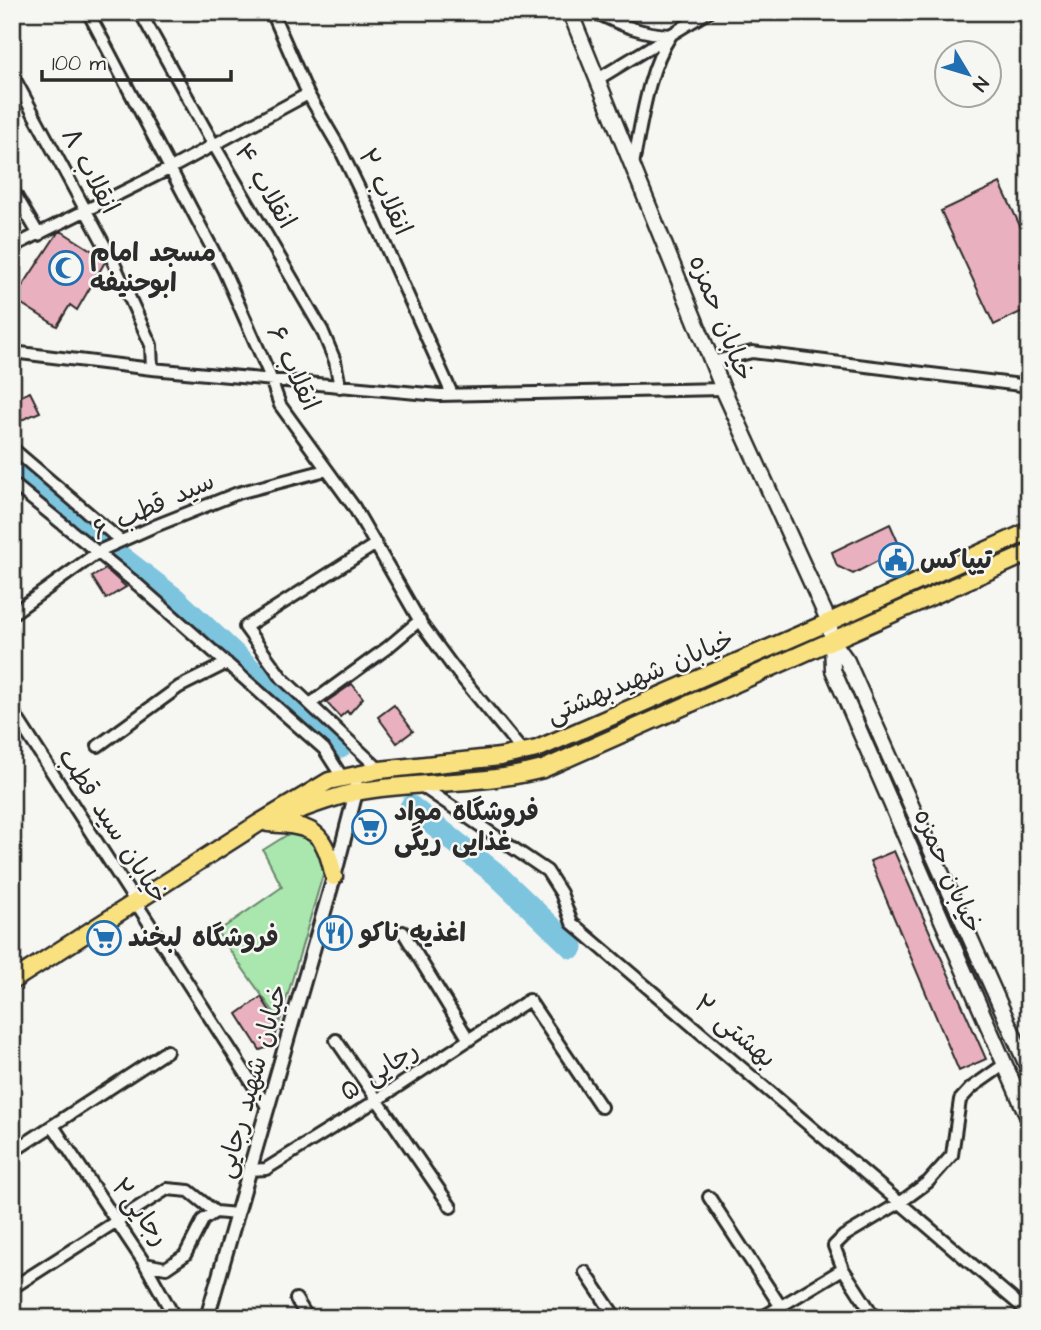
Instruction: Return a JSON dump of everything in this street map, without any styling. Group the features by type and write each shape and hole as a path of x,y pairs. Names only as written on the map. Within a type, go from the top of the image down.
{"main road":[{"name":"خیابان حمزه","path":"570,12 723,389 829,622 833,670 1029,1120"},
{"name":"خیابان شهیدبهشتی","path":"12,981 329,781 380,770 500,757 537,749 829,622 1029,531"},
{"name":"خیابان شهیدبهشتی","path":"259,823 356,792 511,777 543,769 1029,553"},
{"name":"خیابان حمزه","path":"832,640 847,661 1029,1070"},
{"path":"259,823 298,825 310,830 322,841 329,853 334,877"}],"street":[{"name":"انقلاب ۶","path":"88,12 224,271 280,405 354,507 420,621 453,667 523,752"},
{"name":"انقلاب ۴","path":"140,12 322,330 335,361 340,387"},
{"name":"انقلاب ۲","path":"272,12 309,94 369,209 452,394"},
{"path":"596,12 628,28 650,34 671,35"},
{"path":"598,79 708,12"},
{"path":"633,164 655,70 661,51 671,35"},
{"name":"انقلاب ۸","path":"12,74 112,260 150,345 152,369"},
{"path":"12,247 171,168 309,94"},
{"path":"12,189 39,234"},
{"path":"12,352 272,381 452,394 723,389"},
{"path":"712,362 751,352 1029,386"},
{"path":"12,448 121,541"},
{"name":"سید قطب ۶","path":"12,614 98,553 121,541 238,493 326,470"},
{"path":"12,483 138,585 324,749 349,776"},
{"path":"376,544 245,627 282,678 380,770"},
{"path":"310,704 420,621"},
{"path":"98,746 179,687 227,663"},
{"name":"خیابان سید قطب","path":"12,710 268,1108"},
{"name":"خیابان شهید رجایی","path":"207,1318 334,877 356,792 349,776"},
{"name":"بهشتی ۲","path":"420,785 547,871 561,893 572,923 1029,1313"},
{"path":"403,932 468,1040"},
{"name":"رجایی ۵","path":"250,1170 266,1169 529,1000 601,1107"},
{"path":"336,1040 451,1207"},
{"path":"12,1152 167,1051"},
{"path":"875,1318 843,1269 834,1246 844,1236 901,1202 928,1182 952,1155 960,1100 971,1088 1005,1064"},
{"name":"رجایی۲","path":"53,1126 145,1264 166,1268 185,1255 203,1220 215,1212"},
{"path":"12,1288 167,1189 189,1191 215,1212 237,1214"},
{"path":"709,1197 781,1307"},
{"path":"145,1264 175,1318"},
{"path":"761,1318 843,1269"},
{"path":"585,1272 616,1318"},
{"path":"296,1298 308,1318"}],"green space":[{"path":"298,834 321,852 324,871 280,1021 217,932 282,887 263,850 287,835"}],"building":[{"path":"1000,183 1029,245 1029,308 994,325 941,211"},
{"path":"61,231 102,257 105,262 77,310 70,305 57,326 14,299"},
{"path":"30,392 40,412 12,424 12,400"},
{"path":"890,524 901,549 853,574 837,566 832,552"},
{"path":"106,569 126,587 106,599 92,577"},
{"path":"352,684 363,698 349,714 347,711 340,717 326,702"},
{"path":"394,705 413,731 397,743 378,717"},
{"path":"894,851 986,1059 959,1071 870,861"},
{"path":"261,997 279,1025 272,1046 260,1050 237,1014"}],"waterway":[{"path":"12,468 99,540"},
{"path":"117,554 174,598 278,695 340,747"},
{"path":"411,807 496,874 572,947"}],"place":[{"name":"مسجد امام ابوحنیفه","path":"66,268"},
{"name":"تیپاکس","path":"896,560"},
{"name":"فروشگاه مواد غذایی ریگی","path":"369,827"},
{"name":"اغذیه ناکو","path":"335,933"},
{"name":"فروشگاه لبخند","path":"104,938"}]}
